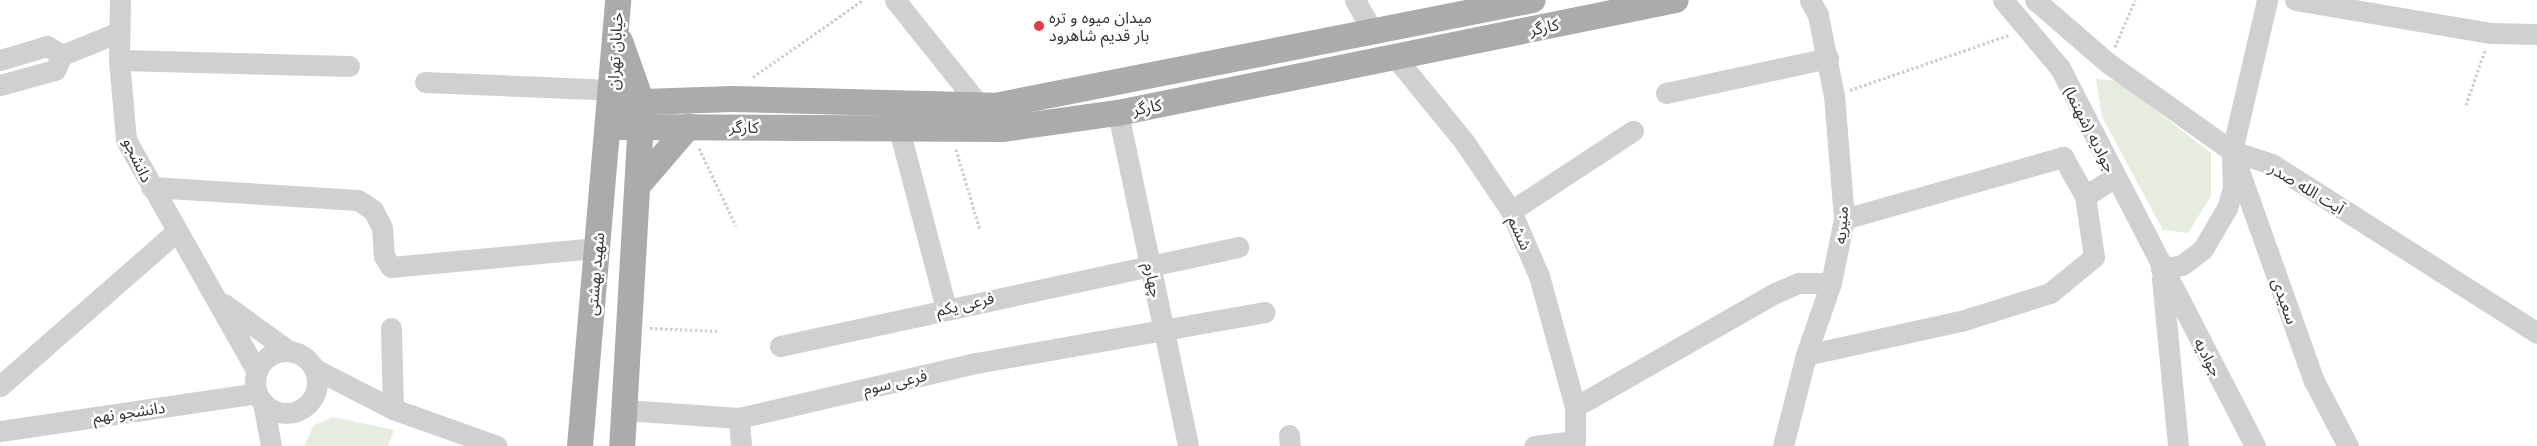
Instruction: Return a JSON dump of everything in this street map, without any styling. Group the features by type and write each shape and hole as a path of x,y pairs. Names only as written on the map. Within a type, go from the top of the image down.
{"main road":[{"name":"خیابان تهران","path":"611,107 618,0"},
{"name":"کارگر","path":"642,114 722,100 980,106 1533,0"},
{"name":"کارگر","path":"611,107 689,126 950,131 1118,113 1676,0"},
{"path":"616,30 642,114 640,183 622,446"},
{"name":"شهید بهشتی","path":"580,446 611,107"},
{"path":"640,183 689,126"}],"street":[{"name":"دانشجو","path":"120,0 119,60 126,140 176,232 220,301 259,389 271,446"},
{"path":"895,0 980,106"},
{"path":"1355,0 1373,32"},
{"name":"منیریه","path":"1783,446 1806,355 1832,283 1844,220 1834,96 1828,58 1810,0"},
{"name":"جوادیه (شهنما)","path":"2002,0 2060,68 2161,268"},
{"name":"آیت الله صدر","path":"2034,0 2108,63 2232,151 2272,164 2537,333"},
{"path":"2178,446 2161,268 2182,265 2203,249 2228,208 2233,188 2232,151 2268,0"},
{"path":"2295,0 2491,32 2537,34"},
{"path":"0,85 55,70 62,55 120,32"},
{"path":"0,60 46,46 62,55"},
{"name":"ششم","path":"1396,57 1463,140 1511,211 1539,276 1575,407 1575,441 1534,446"},
{"path":"1666,92 1828,58"},
{"path":"119,60 348,66"},
{"path":"425,82 611,107"},
{"name":"چهارم","path":"1118,113 1188,446"},
{"path":"899,129 946,308"},
{"path":"1511,211 1633,131"},
{"name":"سعیدی","path":"2232,151 2314,381 2348,446"},
{"path":"1806,355 1961,321 2050,293 2094,257 2085,196 2063,157 1844,220"},
{"path":"2085,196 2115,178"},
{"path":"151,187 358,200 372,210 382,228 384,256 391,267 597,248"},
{"path":"0,386 176,232"},
{"name":"فرعی یکم","path":"780,346 1150,263 1238,247"},
{"name":"جوادیه","path":"2161,268 2255,446"},
{"path":"1575,407 1774,293 1799,283 1832,283"},
{"name":"دانشجو","path":"220,301 289,351"},
{"name":"فرعی سوم","path":"625,410 739,418 976,363 1265,312"},
{"path":"391,328 393,409"},
{"path":"292,412 272,410 259,389 267,358 289,351 307,359 315,369 365,397 461,441 497,446"},
{"path":"313,396 315,369"},
{"name":"دانشجو نهم","path":"0,431 259,389"},
{"path":"277,446 292,412 313,396 365,397"},
{"path":"739,418 741,446"}],"path":[{"path":"722,100 863,0"},
{"path":"2108,63 2136,0"},
{"path":"1834,96 2026,28"},
{"path":"2466,105 2491,32"},
{"path":"689,126 736,226"},
{"path":"950,131 980,230"},
{"path":"630,327 717,331"}],"shaded area":[{"path":"2096,79 2118,81 2211,153 2211,196 2188,233 2163,230 2102,117"},
{"path":"333,417 394,430 388,446 304,446 314,425"}],"place":[{"name":"میدان میوه و تره بار قدیم شاهرود","path":"1039,26"}]}
